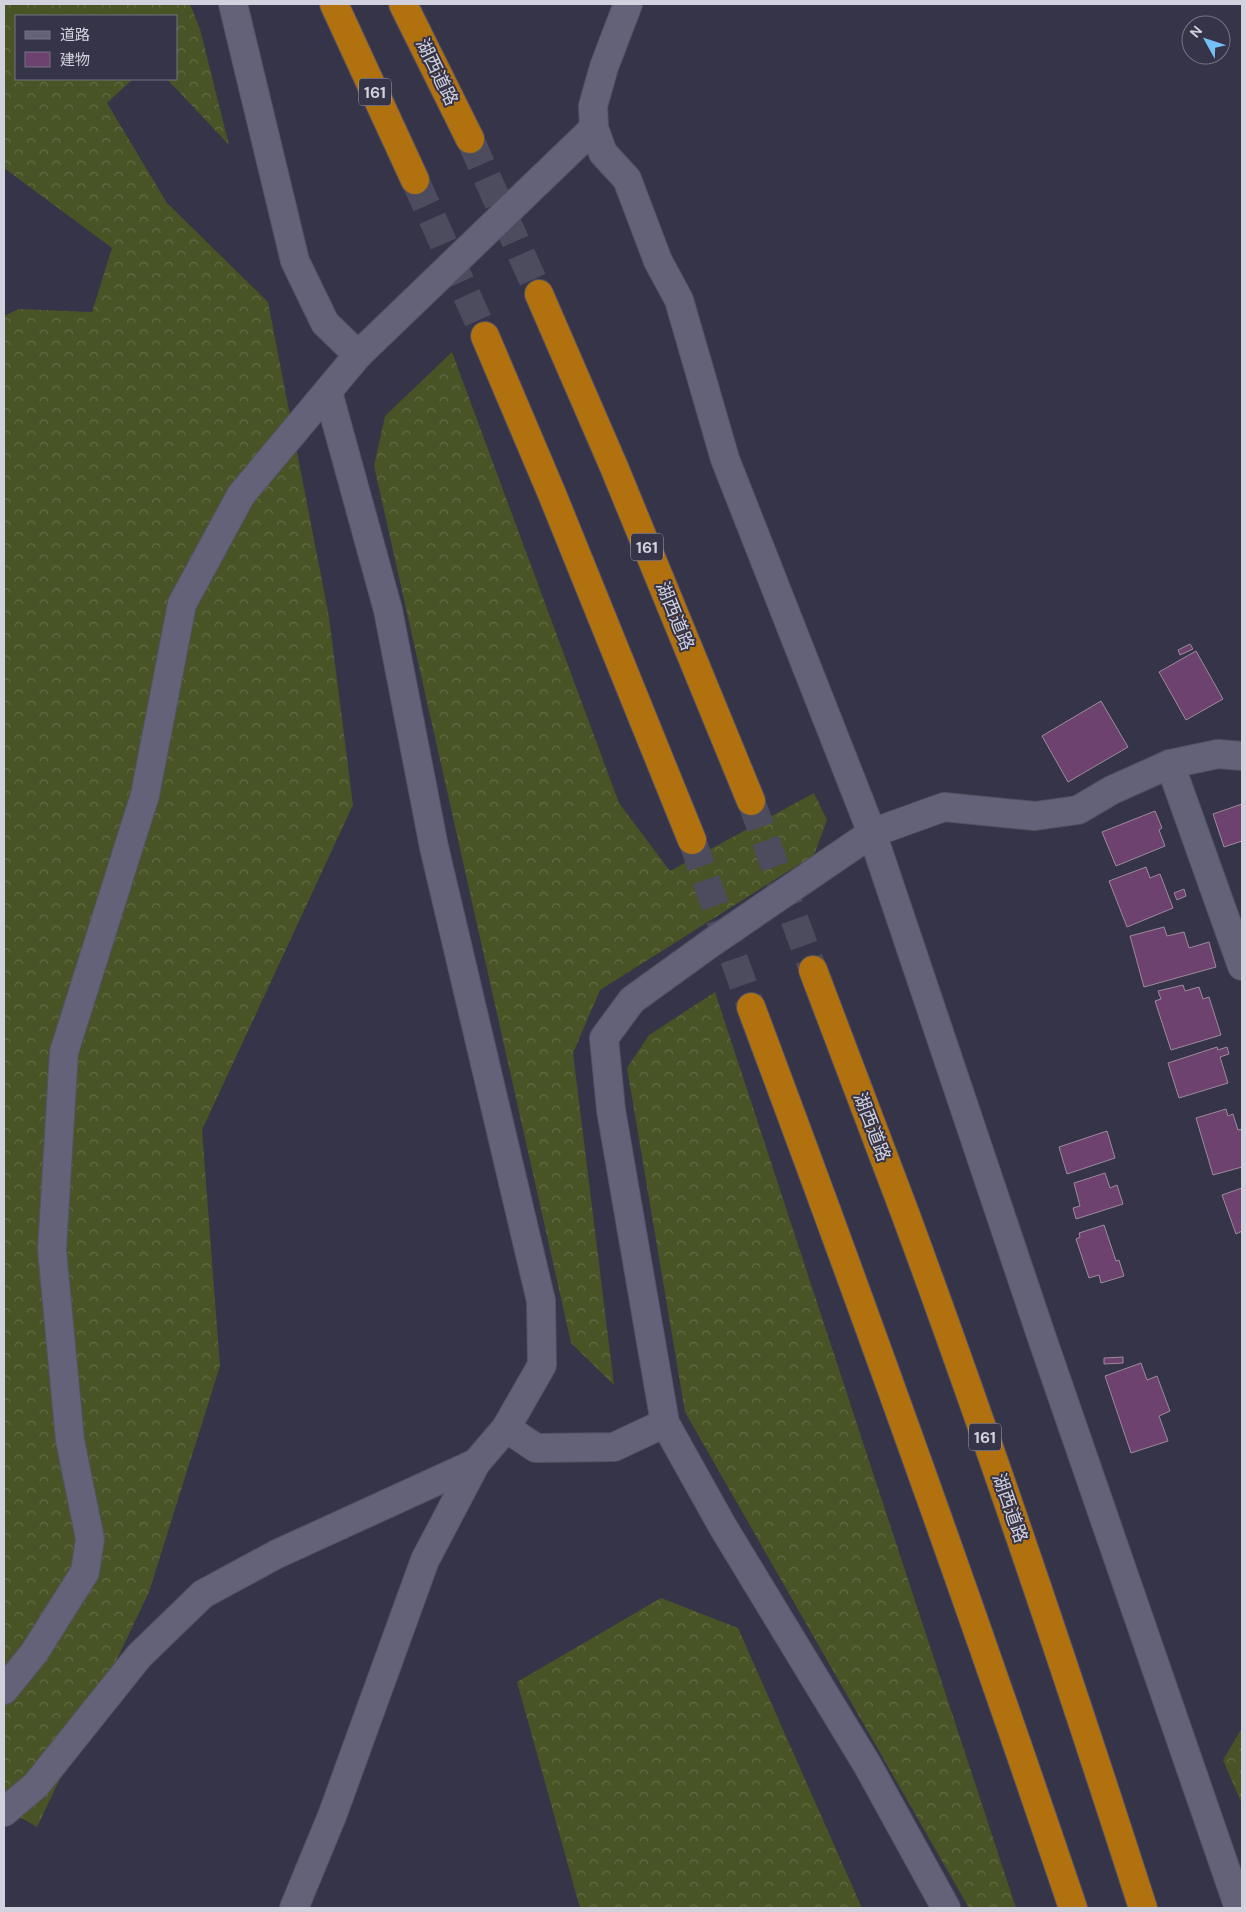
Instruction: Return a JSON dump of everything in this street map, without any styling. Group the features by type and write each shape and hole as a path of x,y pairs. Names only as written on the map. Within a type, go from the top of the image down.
{"highway":[{"name":"161","path":"334,4 415,180"},
{"name":"湖西道路","path":"403,4 470,139"},
{"name":"湖西道路","path":"539,294 614,467 751,801"},
{"path":"485,336 552,494 692,840"},
{"name":"湖西道路","path":"813,970 905,1213 1002,1486 1098,1768 1143,1908"},
{"path":"751,1007 850,1272 1031,1783 1073,1908"}],"street":[{"path":"233,4 295,261 325,323 358,355"},
{"path":"628,4 604,67 595,98 593,106 594,128 603,153 627,179 658,262 679,300 724,459 872,833 1043,1341 1240,1908"},
{"path":"4,1690 34,1653 85,1572 90,1539 70,1440 52,1250 64,1052 145,795 182,604 241,495 358,355 594,128"},
{"path":"294,1908 332,1816 425,1560 476,1463 506,1428 542,1365 541,1301 434,846 388,610 328,392"},
{"path":"946,1908 868,1766 723,1527 665,1423 611,1110 604,1038 632,1000 711,943 872,833 944,807 982,809 1035,816 1078,810 1112,790 1170,764 1218,754 1242,756"},
{"path":"1170,764 1242,966"},
{"path":"506,1428 536,1448 614,1447 665,1423"},
{"path":"4,1812 36,1785 139,1656 203,1594 277,1554 476,1463"}],"green space":[{"path":"4,4 190,4 200,29 229,145 168,80 178,80 178,15 15,15 15,80 132,80 107,103 167,203 268,302 329,617 353,805 202,1130 220,1366 149,1592 37,1827 4,1808 4,316 19,309 92,312 112,248 4,168"},
{"path":"452,352 619,803 670,871 814,793 827,820 814,855 600,990 573,1053 614,1385 571,1343 374,466 385,416"},
{"path":"715,992 1016,1908 969,1908 685,1412 627,1068 649,1035"},
{"path":"661,1598 738,1628 862,1908 580,1908 517,1682"},
{"path":"1242,1728 1242,1804 1223,1760"}],"building":[{"path":"1190,644 1193,649 1180,655 1178,650"},
{"path":"1196,651 1223,699 1186,720 1159,672"},
{"path":"1101,701 1128,747 1068,782 1042,736"},
{"path":"1242,804 1242,841 1224,847 1213,814"},
{"path":"1155,811 1162,828 1159,830 1165,846 1116,866 1102,832"},
{"path":"1146,867 1150,878 1160,874 1173,908 1127,927 1109,881"},
{"path":"1184,889 1186,896 1177,900 1174,893"},
{"path":"1164,927 1167,936 1184,932 1189,948 1209,942 1216,967 1144,987 1130,936"},
{"path":"1183,985 1185,991 1199,987 1203,999 1209,997 1221,1035 1171,1050 1155,1001 1161,999 1158,991"},
{"path":"1217,1047 1218,1050 1227,1047 1229,1054 1220,1057 1228,1083 1179,1098 1168,1063"},
{"path":"1226,1109 1228,1116 1233,1114 1238,1130 1242,1129 1242,1167 1213,1175 1196,1118"},
{"path":"1107,1131 1115,1158 1067,1174 1059,1147"},
{"path":"1105,1173 1110,1188 1117,1185 1123,1204 1076,1219 1073,1208 1080,1206 1074,1183"},
{"path":"1242,1188 1242,1231 1236,1234 1222,1195"},
{"path":"1104,1225 1116,1261 1119,1260 1124,1276 1101,1283 1099,1275 1089,1278 1076,1239 1080,1237 1079,1233"},
{"path":"1123,1357 1123,1363 1104,1364 1104,1358"},
{"path":"1141,1363 1147,1380 1157,1376 1170,1411 1159,1416 1168,1441 1131,1453 1105,1376"}],"tunnel":[{"path":"470,139 539,294"},
{"path":"415,180 485,336"},
{"path":"751,801 813,970"},
{"path":"692,840 751,1007"}]}
